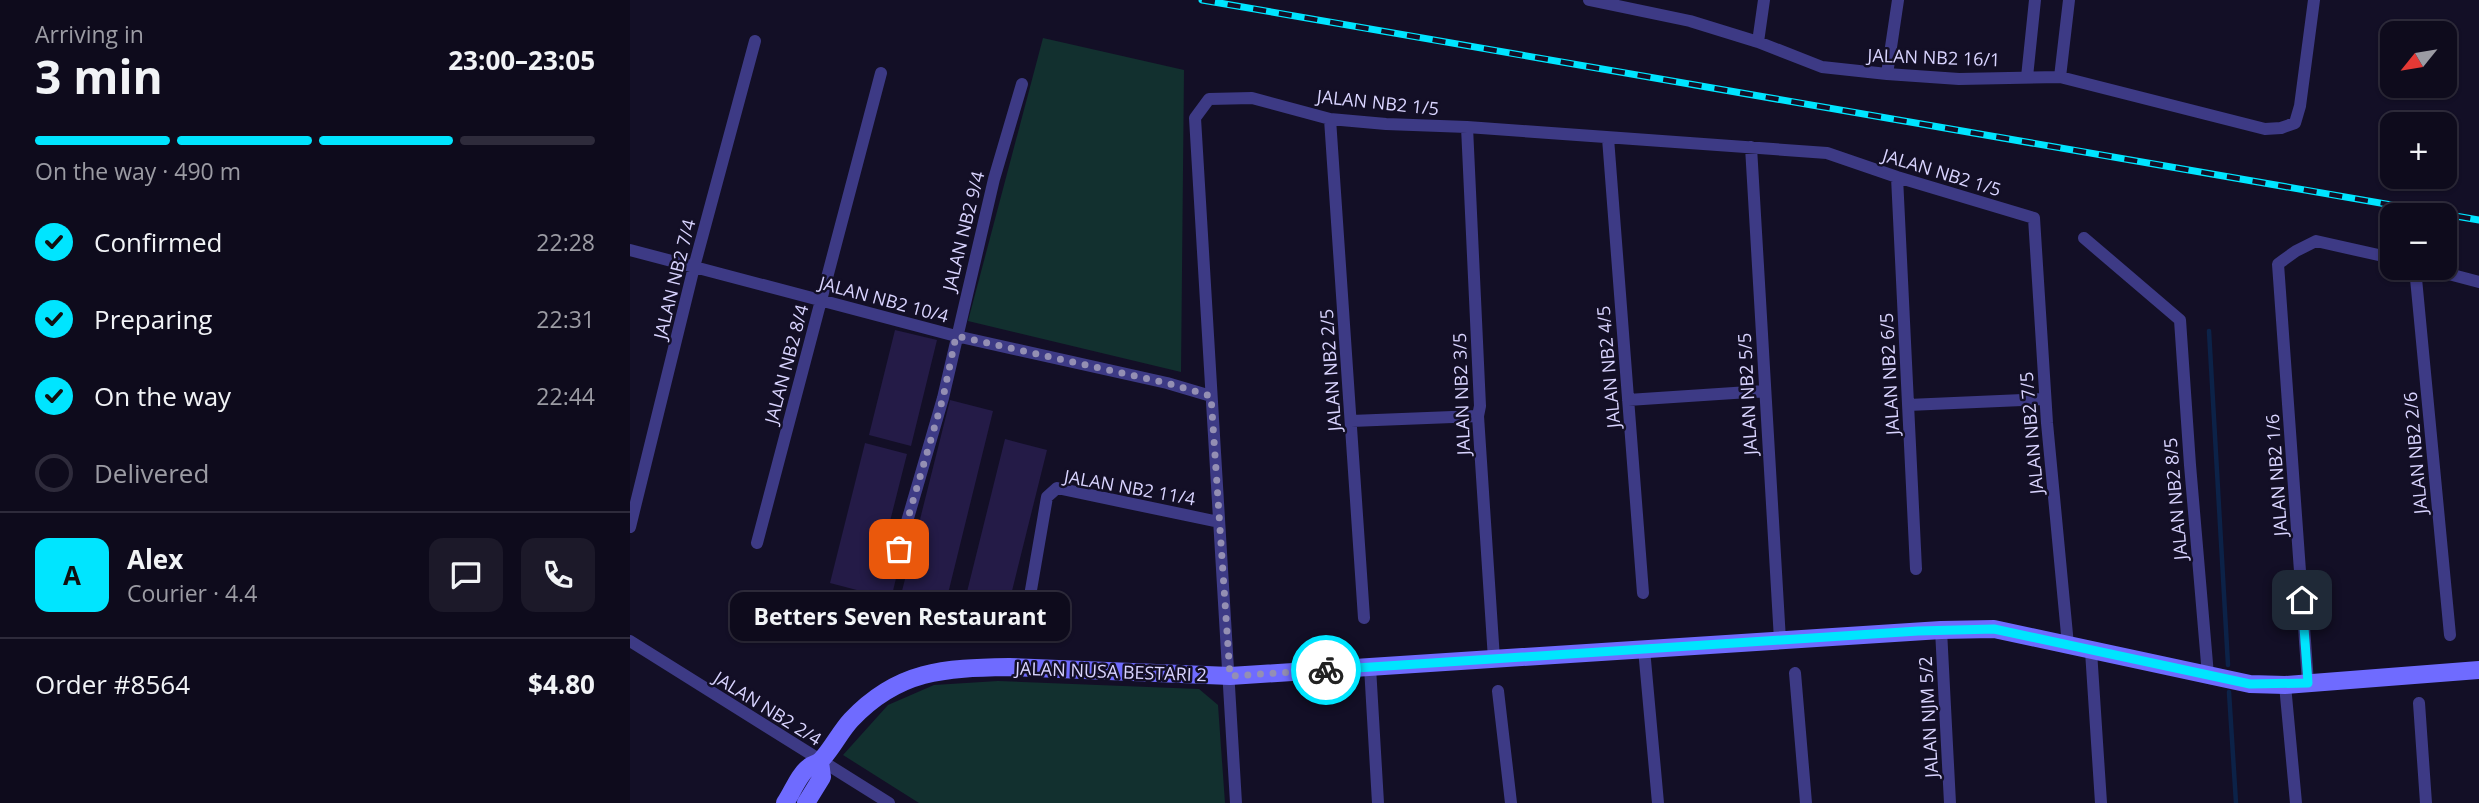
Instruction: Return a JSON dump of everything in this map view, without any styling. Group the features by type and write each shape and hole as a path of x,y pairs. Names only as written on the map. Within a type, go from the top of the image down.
{"street":[{"name":"JALAN NB2 16/1","path":"1589,0 1633,4 1758,42 1822,67 1959,79 2060,77 2266,129 2295,123 2300,106 2314,0"},
{"path":"1758,42 1764,0"},
{"path":"1887,74 1898,0"},
{"path":"2027,77 2035,0"},
{"path":"2060,77 2069,0"},
{"name":"JALAN NB2 7/4","path":"630,527 694,267 755,41"},
{"name":"JALAN NB2 8/4","path":"757,543 881,73"},
{"name":"JALAN NB2 9/4","path":"899,549 943,398 993,178 1022,84"},
{"name":"JALAN NB2 1/5","path":"1236,803 1195,118 1209,99 1252,98 1330,119 1827,153 2034,218"},
{"name":"JALAN NB2 2/5","path":"1330,119 1364,618"},
{"name":"JALAN NB2 3/5","path":"1466,127 1480,406 1478,416 1494,659"},
{"name":"JALAN NB2 4/5","path":"1608,138 1643,593"},
{"name":"JALAN NB2 5/5","path":"1751,147 1780,640"},
{"name":"JALAN NB2 6/5","path":"1898,177 1916,569"},
{"name":"JALAN NB2 7/5","path":"2034,218 2045,399 2068,645"},
{"name":"JALAN NB2 8/5","path":"2084,238 2180,320 2189,465 2208,675"},
{"name":"JALAN NB2 1/6","path":"2308,683 2278,264 2316,241 2380,255"},
{"name":"JALAN NB2 10/4","path":"630,250 956,336 1167,383 1211,396"},
{"path":"2457,276 2479,282"},
{"name":"JALAN NB2 2/6","path":"2416,280 2451,635"},
{"path":"1628,400 1764,391"},
{"path":"1909,405 2045,399"},
{"path":"1351,421 1478,416"},
{"name":"JALAN NB2 11/4","path":"1031,590 1047,497 1057,488 1219,522"},
{"name":"JALAN NUSA BESTARI 2","path":"785,803 807,768 820,762 850,721 877,696 902,681 938,672 1009,667 1230,676 1941,630 1994,629 2250,684 2286,685 2479,670"},
{"name":"JALAN NJM 5/2","path":"1941,630 1950,803"},
{"name":"JALAN NB2 2/4","path":"630,641 889,803"},
{"path":"1644,649 1658,803"},
{"path":"2091,651 2101,803"},
{"path":"1370,667 1378,803"},
{"path":"1795,674 1806,803"},
{"path":"2286,685 2296,803"},
{"path":"1498,691 1511,803"},
{"path":"2419,703 2426,803"},
{"name":"JALAN NUSA BESTARI 2","path":"806,803 822,777 820,762"}],"green space":[{"path":"1043,38 1184,70 1181,372 968,321"},
{"path":"998,681 1199,689 1218,705 1225,803 919,803 843,755 888,705 934,685"}],"building":[{"path":"895,330 937,340 911,446 869,435"},
{"path":"950,400 993,411 943,614 899,603"},
{"path":"1005,439 1047,450 1006,615 964,604"},
{"path":"865,443 907,454 881,557 900,562 891,599 830,583"}],"waterway":[{"path":"2209,331 2228,665"},
{"path":"2229,692 2236,803"}],"railway":[{"path":"1202,0 2479,220"}],"way so far":[{"path":"899,549 943,398 956,336 1167,383 1211,396 1230,676 1326,670"}],"place":[{"name":"Betters Seven Restaurant","path":"899,549"}],"route":[{"path":"1326,670 1918,631 1994,629 2250,684 2286,685 2308,683 2302,600"}]}
